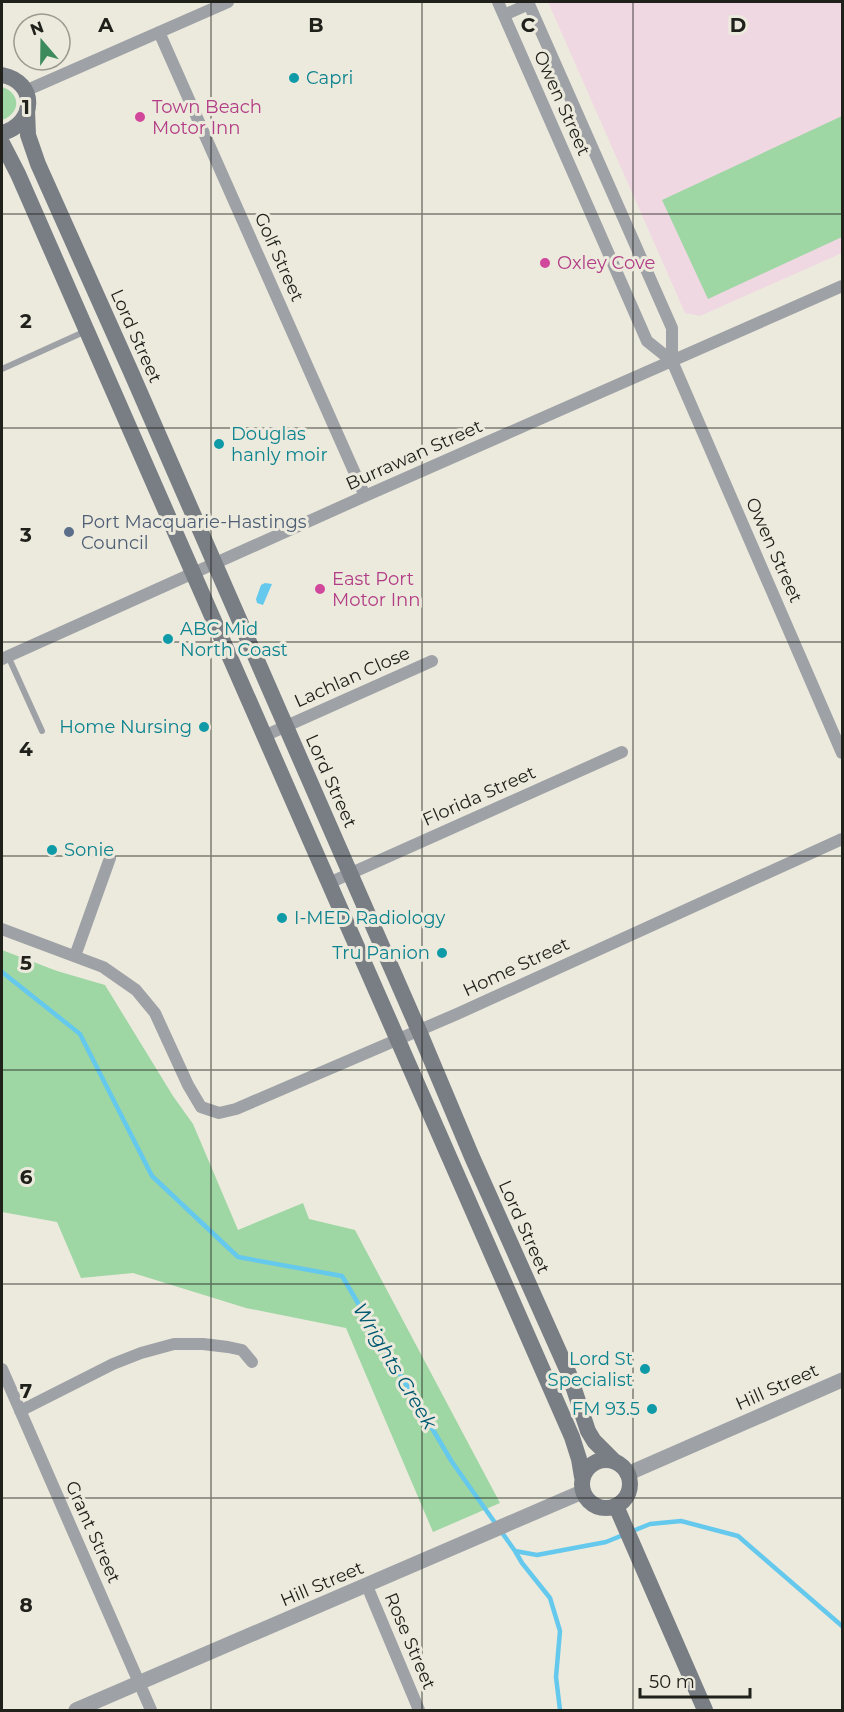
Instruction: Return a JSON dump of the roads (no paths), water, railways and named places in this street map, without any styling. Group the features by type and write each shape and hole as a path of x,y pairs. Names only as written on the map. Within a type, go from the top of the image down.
{"main road":[{"path":"4,73 21,85 25,91"},
{"name":"Lord Street","path":"25,91 28,97 28,135 34,155 569,1374 588,1431 594,1442 614,1461"},
{"path":"2,134 18,126 27,110"},
{"path":"2,143 18,174 572,1437 579,1459 582,1484 585,1498 596,1507 603,1509 622,1502 630,1488 627,1474 619,1464 606,1460 598,1461 586,1470 582,1484"},
{"path":"616,1506 705,1710"}],"street":[{"path":"25,91 228,2"},
{"name":"Owen Street","path":"498,2 647,341 672,361"},
{"name":"Owen Street","path":"504,15 529,2 672,328 672,361 843,753"},
{"name":"Golf Street","path":"159,32 365,496"},
{"name":"Burrawan Street","path":"5,658 365,496 843,286"},
{"name":"Lachlan Close","path":"264,736 432,661"},
{"name":"Florida Street","path":"329,883 622,752"},
{"name":"Home Street","path":"75,956 103,967 136,990 155,1013 188,1085 201,1107 219,1113 236,1109 399,1040 843,839"},
{"path":"2,929 75,956 110,858"},
{"path":"20,1411 113,1364 174,1344 203,1344 242,1350 252,1362"},
{"name":"Grant Street","path":"2,1369 151,1710"},
{"name":"Hill Street","path":"627,1474 843,1380"},
{"name":"Hill Street","path":"76,1710 509,1524 582,1484"},
{"name":"Rose Street","path":"367,1586 419,1710"}],"lane":[{"path":"2,369 86,331"},
{"path":"5,658 42,731"}],"water":[{"path":"272,584 263,605 257,603 256,599 261,585"}],"waterway":[{"name":"Wrights Creek","path":"2,972 80,1034 152,1176 238,1257 342,1276 452,1462 515,1551 537,1555 606,1542 650,1524 681,1521 738,1536 842,1626"},
{"path":"515,1551 550,1598 560,1631 556,1677 560,1710"}],"place":[{"name":"Capri","path":"294,78"},
{"name":"Town Beach Motor Inn","path":"140,117"},
{"name":"Oxley Cove","path":"545,263"},
{"name":"Douglas hanly moir","path":"219,444"},
{"name":"Port Macquarie-Hastings Council","path":"69,532"},
{"name":"East Port Motor Inn","path":"320,589"},
{"name":"ABC Mid North Coast","path":"168,639"},
{"name":"Home Nursing","path":"204,727"},
{"name":"Sonie","path":"52,850"},
{"name":"I-MED Radiology","path":"282,918"},
{"name":"Tru Panion","path":"442,953"},
{"name":"Lord St Specialist","path":"645,1369"},
{"name":"FM 93.5","path":"652,1409"}]}
